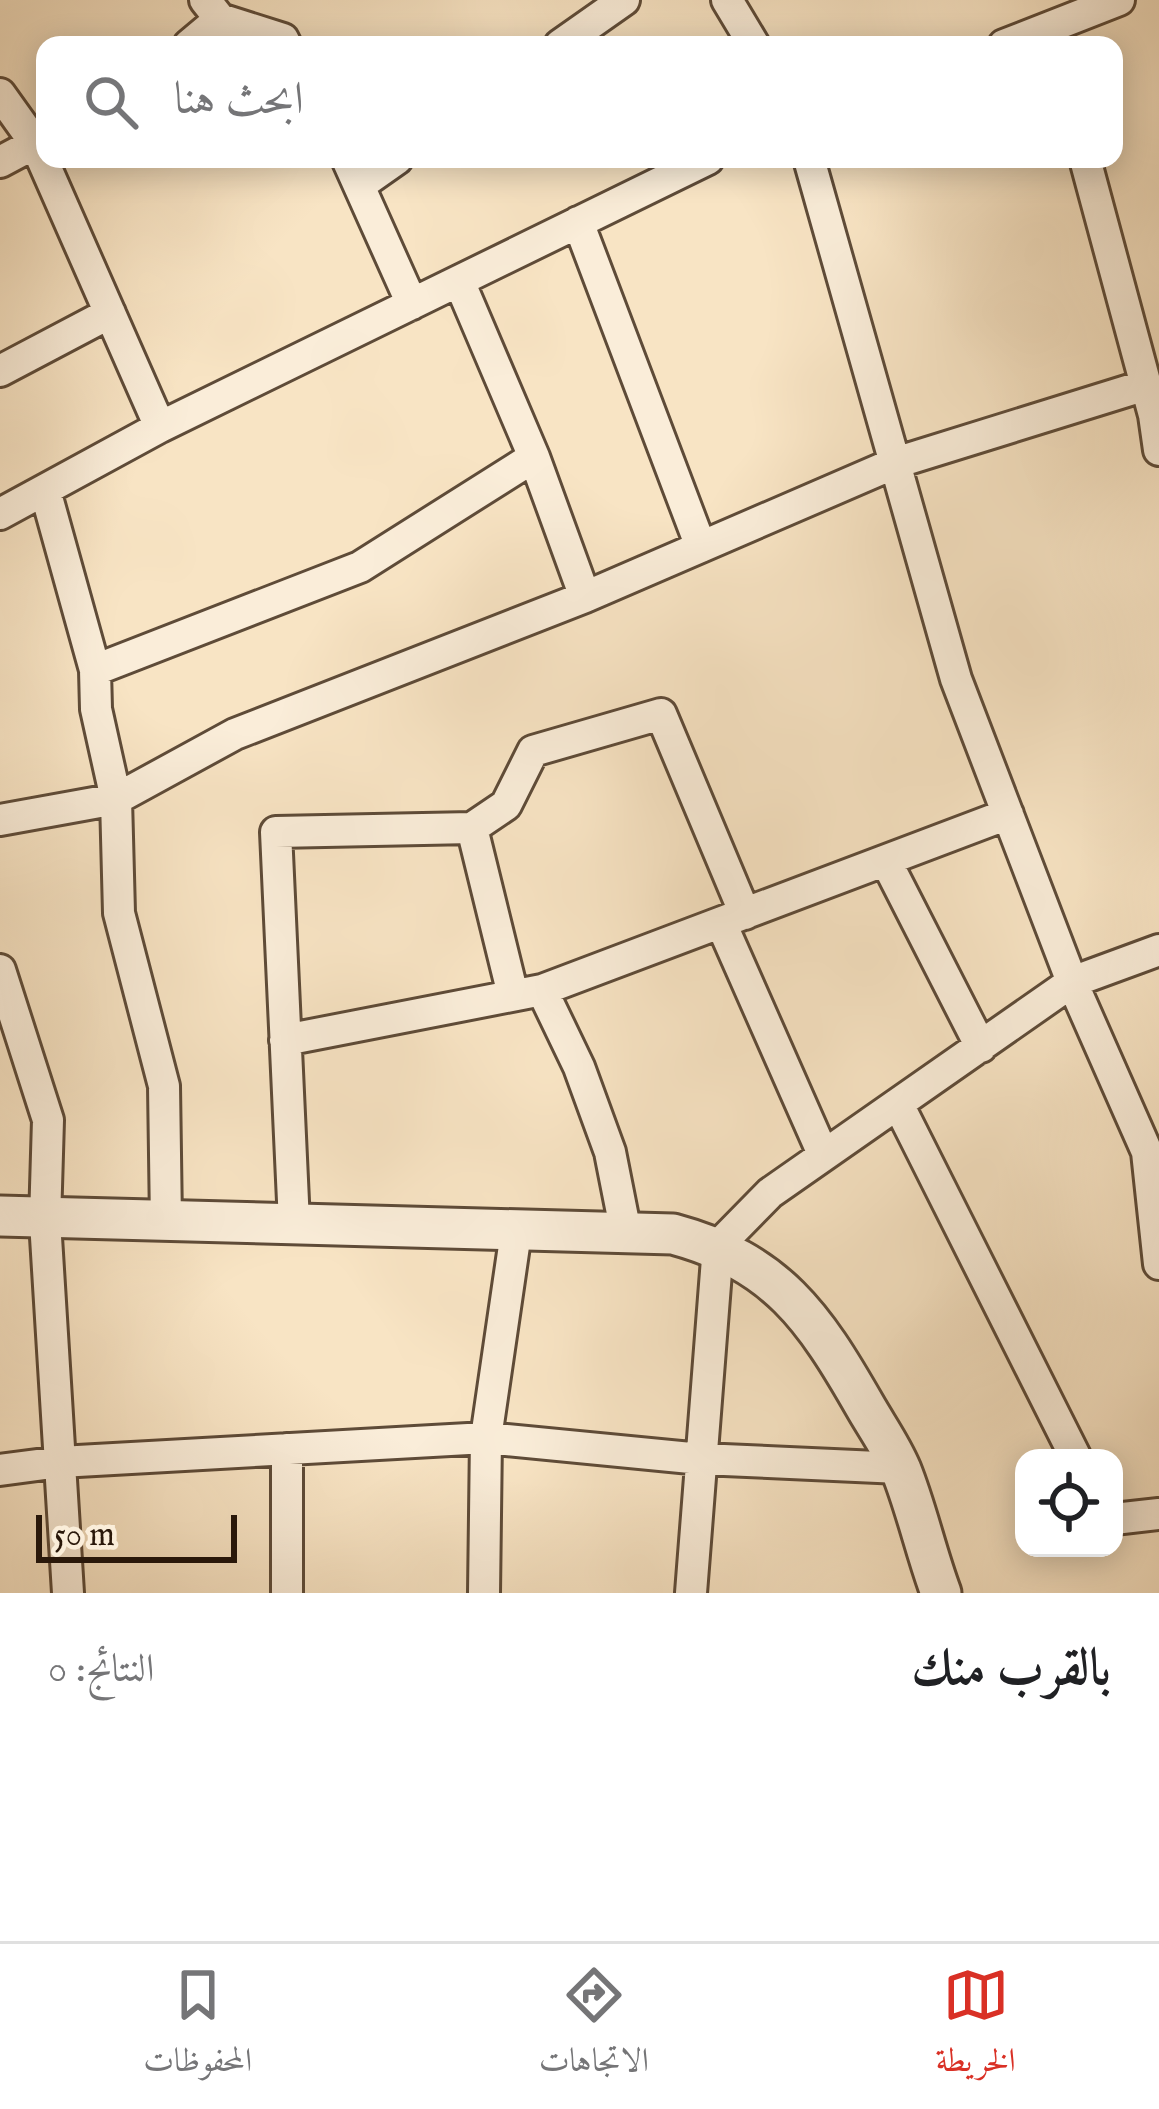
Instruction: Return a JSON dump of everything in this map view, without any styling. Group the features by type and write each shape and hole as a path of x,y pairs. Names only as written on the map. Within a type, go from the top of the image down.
{"street":[{"path":"573,36 624,0"},
{"path":"728,0 749,36"},
{"path":"1050,25 1119,0"},
{"path":"195,36 212,9 278,36"},
{"path":"0,94 36,136"},
{"path":"0,162 36,143"},
{"path":"51,168 160,427"},
{"path":"0,514 160,427 689,168"},
{"path":"811,168 956,679 1072,982 1147,1152 1159,1264"},
{"path":"1087,168 1153,405 1159,450"},
{"path":"353,172 412,304"},
{"path":"578,222 700,547"},
{"path":"458,281 534,457 585,597"},
{"path":"0,370 110,313"},
{"path":"0,820 116,799 235,734 585,597 895,464 1153,405"},
{"path":"95,670 361,567 534,457"},
{"path":"45,490 95,670 96,709 116,799 119,913 164,1086 166,1222"},
{"path":"294,1223 276,832 472,828 506,805 533,751 661,714 823,1154"},
{"path":"285,1040 528,992 1008,814"},
{"path":"472,828 528,992 579,1067 610,1152 626,1233"},
{"path":"886,860 981,1047"},
{"path":"692,1593 718,1246 770,1193 1072,982 1159,950"},
{"path":"0,970 48,1120 45,1220 68,1593"},
{"path":"899,1106 1071,1449"},
{"path":"0,1216 674,1234 718,1246 767,1276 811,1319 900,1468 941,1593"},
{"path":"484,1593 486,1438 516,1232"},
{"path":"0,1470 60,1462 486,1438 701,1459 900,1468"},
{"path":"287,1449 287,1593"},
{"path":"1123,1518 1159,1514"}]}
